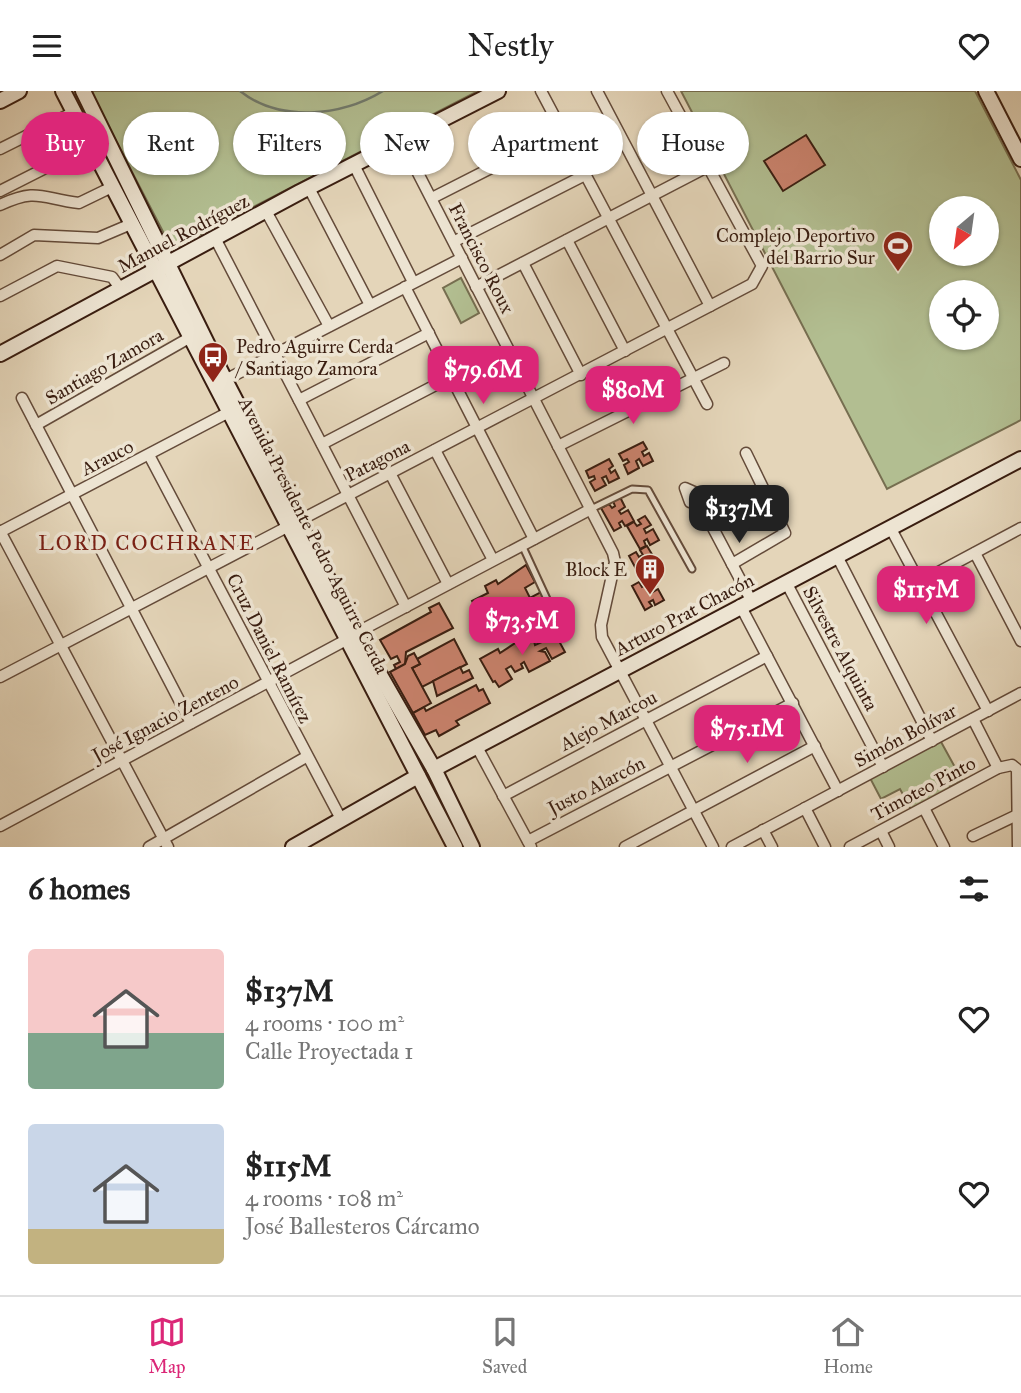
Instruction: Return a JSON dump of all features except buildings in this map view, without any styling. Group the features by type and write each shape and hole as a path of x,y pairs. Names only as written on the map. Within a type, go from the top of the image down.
{"main road":[{"path":"0,101 19,91"},
{"name":"Avenida Presidente Pedro Aguirre Cerda","path":"63,91 74,112"},
{"name":"Avenida Presidente Pedro Aguirre Cerda","path":"83,91 189,338 292,523 351,636 450,845"},
{"name":"Manuel Rodríguez","path":"454,113 498,91"},
{"path":"986,91 1016,135 1021,159"},
{"name":"Manuel Rodríguez","path":"0,354 160,266 360,162"},
{"name":"Avenida Presidente Pedro Aguirre Cerda","path":"106,175 131,223 160,266 225,380 292,523"},
{"name":"Arturo Prat Chacón","path":"434,769 1021,459"},
{"name":"Avenida Presidente Pedro Aguirre Cerda","path":"351,636 434,769 472,847"},
{"name":"Arturo Prat Chacón","path":"303,845 418,776"}],"street":[{"path":"541,91 552,112"},
{"path":"597,91 710,306"},
{"path":"667,91 679,112"},
{"path":"0,149 21,138"},
{"path":"354,165 429,333 534,539"},
{"path":"0,191 32,175"},
{"name":"Francisco Roux","path":"420,175 615,562 601,631 713,847"},
{"path":"432,198 477,175"},
{"path":"455,241 584,175 707,404"},
{"path":"476,287 692,175"},
{"name":"Patagona","path":"0,677 752,284 762,266 714,175"},
{"path":"0,205 19,196 41,193 79,203 112,187"},
{"path":"309,188 370,305"},
{"path":"266,211 329,326"},
{"path":"0,255 34,235 98,238 131,223"},
{"path":"215,238 406,607"},
{"path":"567,240 625,351"},
{"path":"225,380 462,258"},
{"path":"523,263 580,375"},
{"path":"0,296 57,266 112,277 120,288"},
{"path":"299,400 429,333"},
{"name":"Santiago Zamora","path":"36,425 189,338"},
{"path":"558,446 724,363"},
{"path":"322,443 451,377"},
{"path":"22,398 191,723"},
{"name":"Arauco","path":"0,532 229,412"},
{"path":"435,450 493,561"},
{"path":"732,564 785,533 746,453"},
{"name":"Cruz Daniel Ramírez","path":"149,455 341,820"},
{"path":"390,473 448,584"},
{"path":"701,504 732,564 767,656 838,791"},
{"name":"José Ignacio Zenteno","path":"0,826 590,509"},
{"path":"890,527 988,711"},
{"path":"920,582 1021,528"},
{"path":"0,532 166,843"},
{"path":"975,553 1021,641"},
{"path":"837,556 932,741"},
{"name":"Silvestre Alquinta","path":"786,582 883,767"},
{"name":"Alejo Marcou","path":"503,796 767,656"},
{"name":"Simón Bolívar","path":"732,847 1021,693"},
{"name":"Justo Alarcón","path":"530,844 793,703"},
{"path":"973,719 998,768"},
{"path":"625,847 815,746"},
{"path":"477,747 530,844"},
{"path":"149,847 166,843 306,757"},
{"name":"Timoteo Pinto","path":"850,847 998,768 1015,765 1017,815"},
{"name":"Arturo Prat Chacón","path":"418,776 434,769"},
{"path":"924,808 944,847"},
{"path":"805,809 825,847"},
{"path":"973,836 1017,815 1018,847"},
{"path":"763,831 772,847"},
{"path":"881,831 889,847"}],"lane":[{"path":"590,509 632,489 648,490 692,569"},
{"path":"522,545 547,599"}],"green space":[{"path":"90,91 478,91 437,112 360,112 360,152 346,159 346,112 233,112 233,175 315,175 172,249 134,175 219,175 219,112 123,112 123,155 109,128 109,112 101,112"},
{"name":"Complejo Deportivo del Barrio Sur","path":"681,91 975,91 1021,180 1021,420 887,489 724,175 749,175 749,112 692,112"},
{"path":"461,278 479,313 461,323 443,288"},
{"path":"940,740 962,780 912,811 900,789 881,799 870,778"}],"waterway":[{"path":"240,91 273,108 292,112 349,106 383,91"}],"place":[{"name":"Complejo Deportivo del Barrio Sur","path":"898,273"},
{"name":"Pedro Aguirre Cerda / Santiago Zamora","path":"213,384"},
{"name":"Block E","path":"650,596"}],"district":[{"name":"LORD COCHRANE","path":"147,543"}]}
